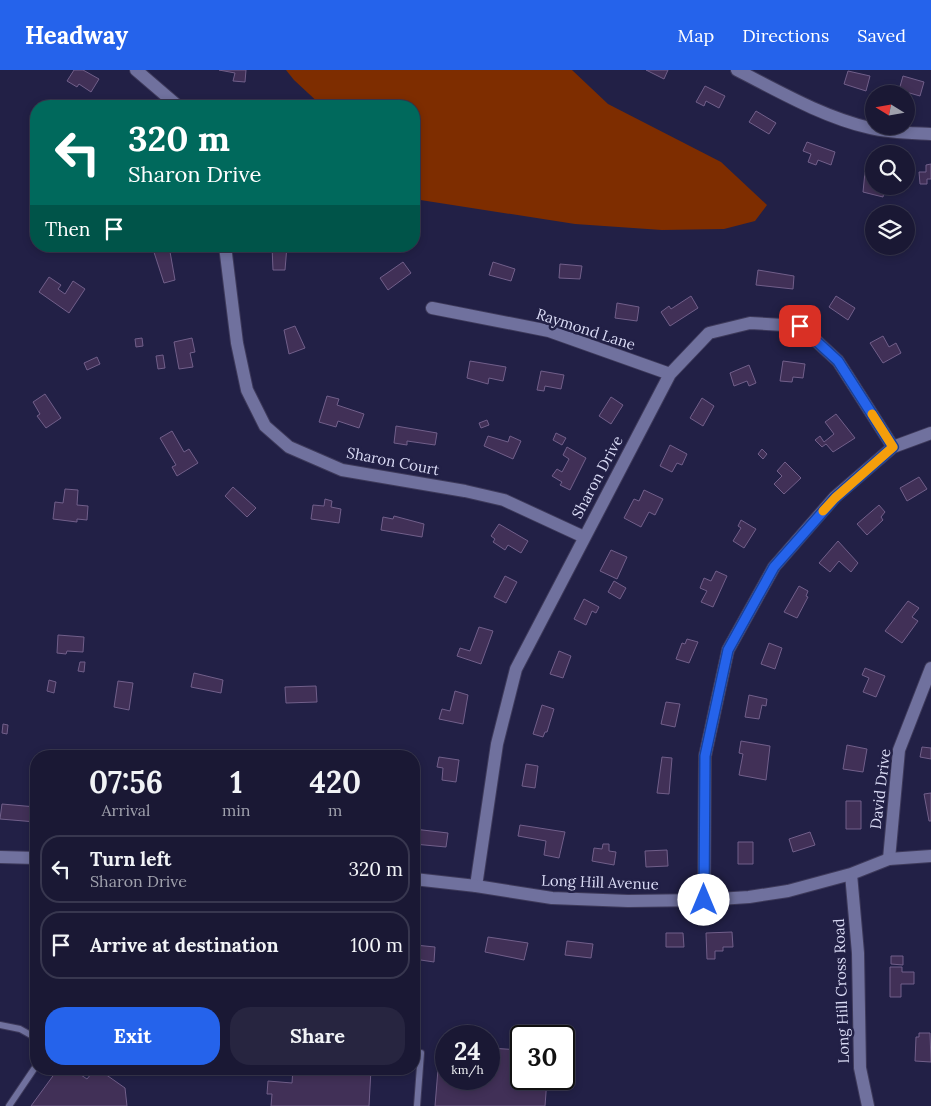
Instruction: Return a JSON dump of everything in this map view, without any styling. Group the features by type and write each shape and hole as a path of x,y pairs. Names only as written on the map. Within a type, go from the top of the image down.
{"street":[{"path":"136,70 171,100"},
{"path":"737,70 807,105 850,123 894,132 931,134"},
{"name":"Sharon Court","path":"226,252 237,343 247,390 265,426 288,447 342,470 465,491 504,500 584,537"},
{"name":"Raymond Lane","path":"432,308 549,331 670,374"},
{"name":"Sharon Drive","path":"476,886 496,744 516,669 670,374 709,333 750,323 800,326 838,361 893,447"},
{"path":"704,900 705,756 728,650 774,567 835,498 893,447 931,433"},
{"name":"David Drive","path":"889,859 899,750 931,668"},
{"name":"Long Hill Avenue","path":"420,880 552,898 628,901 749,898 788,891 851,874 889,859 931,856"},
{"path":"0,857 30,858"},
{"name":"Long Hill Cross Road","path":"851,874 858,953 860,1068 868,1106"}],"lane":[{"path":"0,1025 20,1028 30,1034"},
{"path":"9,1106 30,1075"},
{"path":"417,1106 419,1075"}],"shaded area":[{"path":"286,70 572,70 608,104 721,162 767,205 755,221 724,229 662,230 575,224 420,200 420,100 316,100"}],"building":[{"path":"74,70 83,70 99,79 91,92 79,84 77,87 67,81"},
{"path":"219,70 246,70 245,82 233,81 235,73"},
{"path":"646,70 668,70 664,79"},
{"path":"848,71 870,76 868,85 865,85 865,91 844,84"},
{"path":"903,76 924,82 920,96 915,95 915,85 900,85"},
{"path":"705,86 725,96 719,108 706,101 704,106 696,102"},
{"path":"756,111 776,123 769,134 749,122"},
{"path":"807,142 835,152 831,165 818,160 816,165 808,162 811,154 803,151"},
{"path":"931,164 931,179 927,179 927,184 920,184 919,172 926,172 926,165"},
{"path":"865,172 865,192 863,192"},
{"path":"154,252 170,252 175,280 164,283"},
{"path":"272,252 286,252 285,270 273,270"},
{"path":"403,262 411,273 388,290 380,278"},
{"path":"493,262 515,269 511,281 489,275"},
{"path":"560,264 582,266 580,279 559,278"},
{"path":"758,270 794,276 793,289 756,285"},
{"path":"49,277 61,285 58,289 65,294 73,281 85,289 69,313 39,292"},
{"path":"691,296 698,308 670,326 661,312 669,306 671,309"},
{"path":"836,296 855,308 848,320 829,307"},
{"path":"617,303 639,307 637,321 615,318"},
{"path":"295,326 305,348 289,354 284,330"},
{"path":"883,336 889,347 896,343 901,353 883,363 870,343"},
{"path":"142,338 143,346 136,347 135,339"},
{"path":"192,338 195,352 190,353 193,367 179,369 174,342"},
{"path":"163,355 165,368 158,369 156,356"},
{"path":"97,357 100,364 87,370 84,363"},
{"path":"470,361 506,367 503,381 489,378 488,384 467,378"},
{"path":"783,361 805,364 803,378 793,377 792,382 780,381"},
{"path":"749,365 756,383 749,386 747,381 734,386 730,373"},
{"path":"541,371 564,375 561,389 545,386 544,391 537,390"},
{"path":"45,394 61,418 46,428 37,416 40,414 33,402"},
{"path":"327,396 339,399 337,405 364,414 359,428 338,421 336,427 319,422"},
{"path":"611,397 623,405 611,424 599,416"},
{"path":"702,398 714,406 703,426 690,418"},
{"path":"836,414 855,438 833,452 826,444 822,447 815,440 820,436 824,442 834,434 825,422"},
{"path":"487,420 489,425 481,428 479,423"},
{"path":"396,426 437,433 435,445 407,441 407,445 394,443"},
{"path":"172,431 184,452 189,449 198,463 177,476 172,467 176,465 160,438"},
{"path":"556,433 566,438 562,445 553,440"},
{"path":"488,436 508,442 510,436 521,441 513,459 484,446"},
{"path":"670,445 687,454 682,465 677,463 672,472 660,466"},
{"path":"567,447 586,458 570,490 560,485 562,482 552,476 557,469 562,472 569,459 563,455"},
{"path":"762,449 767,454 763,459 758,454"},
{"path":"785,462 801,478 784,494 774,484 782,476 777,471"},
{"path":"919,477 927,489 907,501 900,488"},
{"path":"233,487 256,508 247,517 225,496"},
{"path":"65,489 78,490 77,505 88,506 87,520 77,519 77,522 53,519 55,502 63,503"},
{"path":"644,490 663,499 655,515 649,512 641,527 624,518 634,499 639,501"},
{"path":"325,499 332,501 331,507 341,509 339,523 311,519 313,505 324,506"},
{"path":"879,505 885,512 881,517 883,520 867,535 857,524"},
{"path":"394,516 424,524 422,537 381,530 383,517 393,519"},
{"path":"741,520 756,529 744,548 733,541 741,528 738,526"},
{"path":"499,524 528,541 521,553 508,545 505,550 493,542 495,539 491,536"},
{"path":"838,541 858,563 851,572 839,561 830,572 819,563"},
{"path":"611,550 627,557 617,579 600,571"},
{"path":"716,571 727,576 713,607 701,602 707,591 700,588 704,578 711,581"},
{"path":"505,576 517,582 506,603 494,597"},
{"path":"614,581 626,588 620,599 608,592"},
{"path":"799,586 808,591 806,596 808,597 797,618 784,612"},
{"path":"584,599 599,607 596,613 592,611 586,625 574,619"},
{"path":"908,601 919,608 912,617 918,621 902,643 885,631"},
{"path":"479,627 493,631 481,664 457,656 460,648 470,651"},
{"path":"58,635 84,637 83,652 67,651 66,654 57,653"},
{"path":"687,639 698,642 689,663 676,659 682,643 685,644"},
{"path":"769,643 782,648 775,669 761,664"},
{"path":"559,651 571,656 563,678 550,674"},
{"path":"80,662 85,662 84,672 78,671"},
{"path":"865,668 885,676 876,697 863,692 869,678 862,675"},
{"path":"194,673 223,680 221,693 191,687"},
{"path":"49,680 56,682 54,693 47,691"},
{"path":"118,681 133,683 129,710 114,707"},
{"path":"316,686 317,702 286,703 285,687"},
{"path":"455,691 468,695 463,724 439,719 442,709 450,711"},
{"path":"749,695 767,699 766,706 762,705 759,719 745,717"},
{"path":"666,702 680,704 675,727 661,724"},
{"path":"542,705 554,709 547,732 545,732 543,737 533,734"},
{"path":"3,724 8,725 7,734 2,733"},
{"path":"741,741 770,746 766,780 739,775 743,754 739,753"},
{"path":"847,745 867,749 863,772 843,769"},
{"path":"922,747 931,748 931,759 920,757"},
{"path":"439,757 459,760 456,782 442,780 443,768 437,767"},
{"path":"662,757 672,758 669,794 657,793"},
{"path":"526,764 538,766 535,788 522,786"},
{"path":"931,793 931,821 929,821 924,794"},
{"path":"846,801 861,801 861,829 846,829"},
{"path":"2,804 30,806 30,822 0,819"},
{"path":"520,825 565,832 559,858 544,855 546,841 518,836"},
{"path":"420,830 448,833 446,847 420,845"},
{"path":"810,832 815,845 793,852 789,839"},
{"path":"738,842 753,842 753,864 738,864"},
{"path":"603,844 609,844 609,851 616,852 614,865 592,861 594,848 602,849"},
{"path":"667,850 668,866 646,867 645,851"},
{"path":"732,932 733,947 723,947 723,951 715,951 715,959 707,959 706,933"},
{"path":"666,933 683,933 684,947 666,947"},
{"path":"488,937 528,943 524,960 485,952"},
{"path":"567,941 593,944 591,958 565,955"},
{"path":"420,946 435,947 434,962 420,960"},
{"path":"891,956 903,956 903,965 891,964"},
{"path":"890,967 902,967 902,972 914,972 914,984 901,984 901,997 890,997"},
{"path":"919,1033 930,1033 931,1062 915,1061 916,1037 919,1037"},
{"path":"500,1049 510,1049 510,1090 546,1090 545,1106 435,1106 436,1090 500,1090"},
{"path":"54,1075 81,1075 87,1079 90,1075 107,1075 125,1088 127,1106 31,1106"},
{"path":"293,1075 371,1075 369,1106 271,1106 272,1094 267,1094 268,1081 292,1083"}],"slow traffic":[{"path":"823,511 893,447 872,414"}],"route":[{"path":"704,900 705,756 728,650 774,567 835,498 893,447 838,361 800,326"}]}
